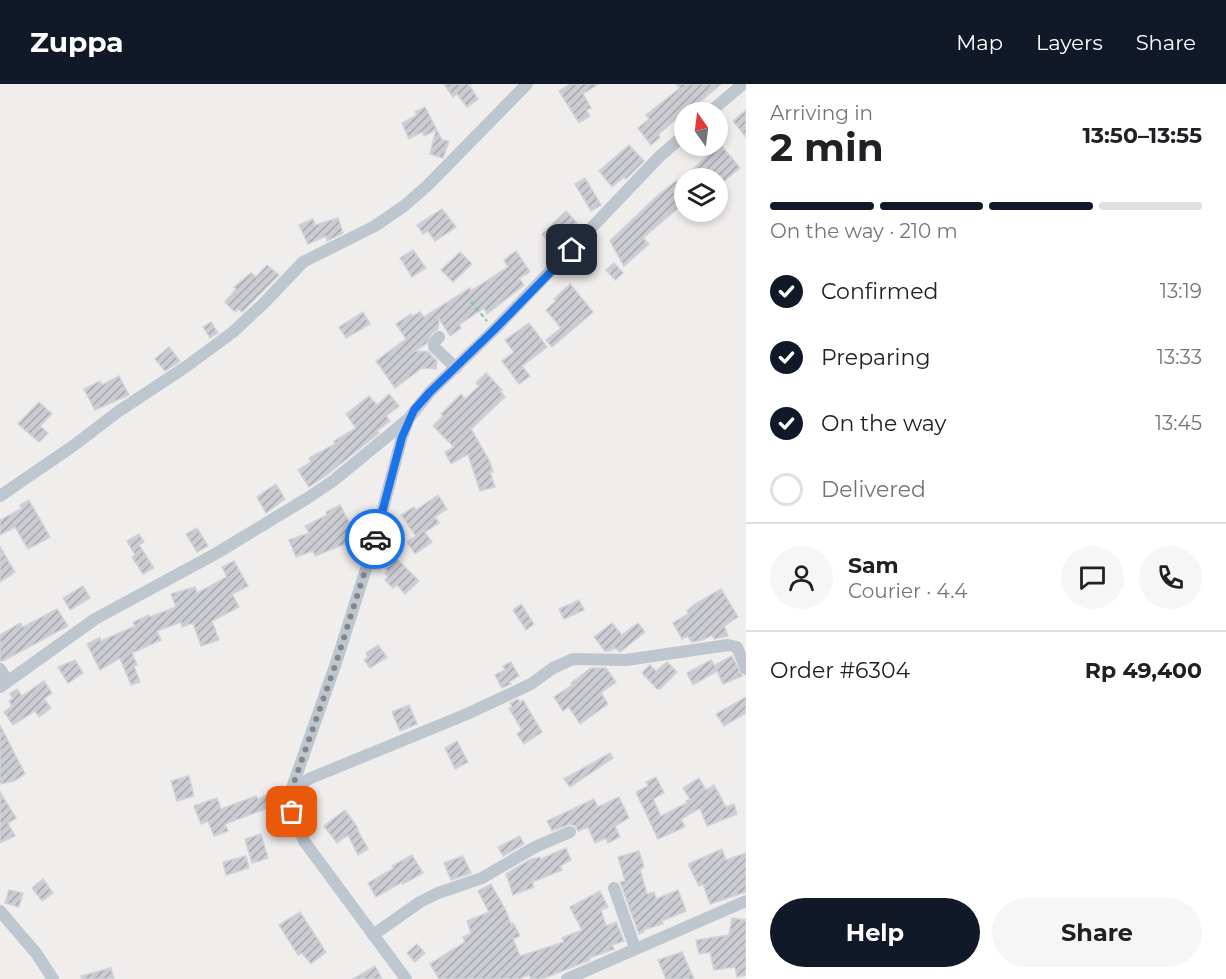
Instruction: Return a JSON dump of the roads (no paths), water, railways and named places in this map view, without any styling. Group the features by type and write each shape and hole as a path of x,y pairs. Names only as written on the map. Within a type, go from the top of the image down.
{"street":[{"path":"0,496 74,447 119,411 233,332 297,267 310,257 375,226 404,206 427,186 527,84"},
{"path":"722,102 743,84"},
{"path":"0,669 4,684 95,619 217,553 306,499 341,474 409,418 430,392 495,329 674,145"},
{"path":"439,337 434,347 456,368"},
{"path":"406,979 299,833 292,812 292,788 336,663 372,550 409,418"},
{"path":"292,788 310,778 467,714 531,684 553,668 573,659 626,660 728,645 737,647 746,669"},
{"path":"373,935 420,902 438,893 482,878 535,847 570,832"},
{"path":"614,888 635,948"},
{"path":"567,979 746,901"},
{"path":"0,911 36,953 53,979"}]}
